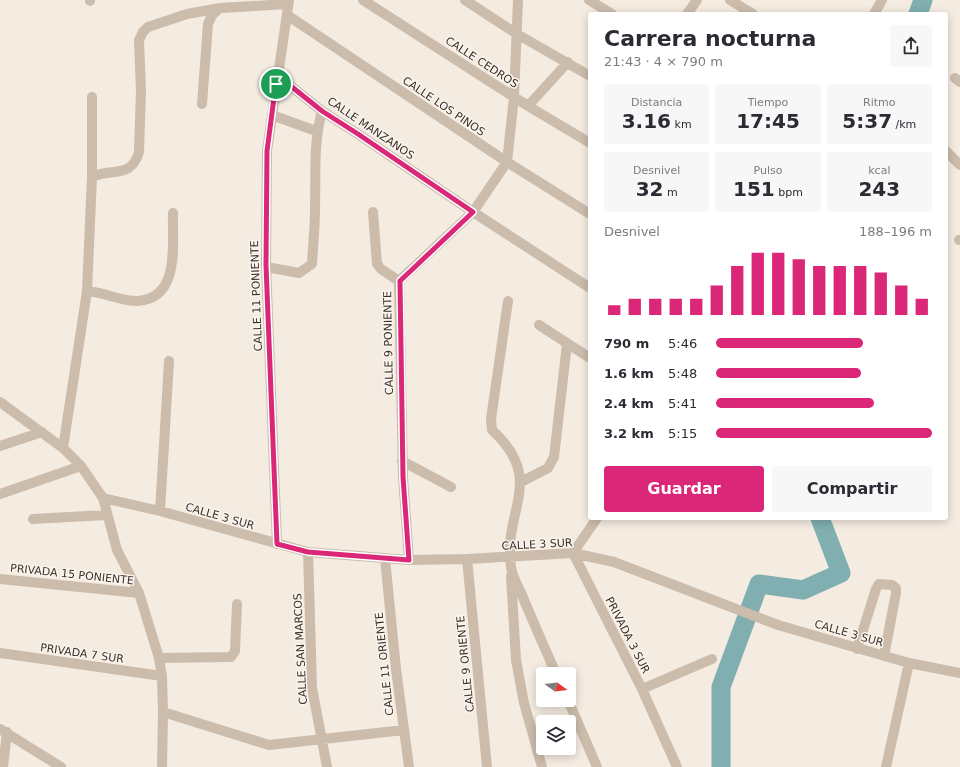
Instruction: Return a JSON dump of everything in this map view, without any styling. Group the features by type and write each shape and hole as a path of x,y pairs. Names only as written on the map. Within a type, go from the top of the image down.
{"street":[{"name":"CALLE CEDROS","path":"363,0 528,106 588,142"},
{"path":"465,0 516,34 568,62 588,75"},
{"name":"CALLE 9 PONIENTE","path":"409,560 402,461 400,281 473,212 507,162 514,97 518,0"},
{"path":"588,0 609,12"},
{"path":"688,12 697,0"},
{"path":"730,0 750,12"},
{"path":"875,12 882,1"},
{"path":"92,177 101,172 128,170 136,162 139,152 141,90 139,40 142,32 148,27 187,14 220,8 289,2"},
{"name":"CALLE 11 PONIENTE","path":"277,544 266,267 267,151 277,75 289,2"},
{"path":"202,104 208,24 212,15 220,8"},
{"name":"CALLE LOS PINOS","path":"287,15 507,162 588,213"},
{"path":"528,106 568,62"},
{"name":"CALLE MANZANOS","path":"277,75 322,111 588,287"},
{"path":"63,448 87,291 92,177 92,97"},
{"path":"266,267 298,273 312,264 315,209 314,170 316,131 322,111"},
{"path":"272,115 316,131"},
{"path":"948,153 960,165"},
{"path":"373,212 377,264 381,269 400,281"},
{"path":"87,291 137,301 152,298 166,287 171,272 174,213"},
{"path":"508,301 491,419 492,430 505,442 514,457 521,482 510,542 516,660 524,703 542,767"},
{"path":"539,325 588,357"},
{"path":"521,482 548,468 554,457 567,344"},
{"path":"160,511 169,361"},
{"path":"0,402 63,448 82,466 103,498 106,515 117,550 139,593 159,658 162,676 163,766"},
{"path":"0,446 42,432"},
{"path":"402,461 451,488"},
{"path":"0,494 82,466"},
{"name":"CALLE 3 SUR","path":"103,498 160,511 308,552 409,560 467,560 573,553 614,562 778,625 909,663 960,673"},
{"path":"33,519 106,515"},
{"path":"573,553 596,520"},
{"name":"CALLE SAN MARCOS","path":"308,552 312,688 327,767"},
{"name":"PRIVADA 3 SUR","path":"573,553 642,689 677,767"},
{"name":"CALLE 11 ORIENTE","path":"385,559 409,767"},
{"name":"CALLE 9 ORIENTE","path":"467,560 487,767"},
{"path":"511,568 553,667"},
{"name":"PRIVADA 15 PONIENTE","path":"2,579 139,593"},
{"path":"857,649 876,589 879,584 892,585 896,588 896,594 884,656"},
{"path":"159,658 231,657 235,651 237,604"},
{"name":"PRIVADA 7 SUR","path":"0,654 162,676"},
{"path":"642,689 712,659"},
{"path":"886,767 909,663"},
{"path":"571,707 597,767"},
{"path":"163,712 269,745 404,730"},
{"path":"3,731 3,767"},
{"path":"3,731 61,767"}],"waterway":[{"path":"919,12 923,0"},
{"path":"721,767 721,687 759,584 803,590 841,573 821,520"}],"route":[{"path":"277,75 322,111 473,212 400,281 403,477 409,560 308,552 277,544 266,265 267,151 276,84 277,75"}]}
